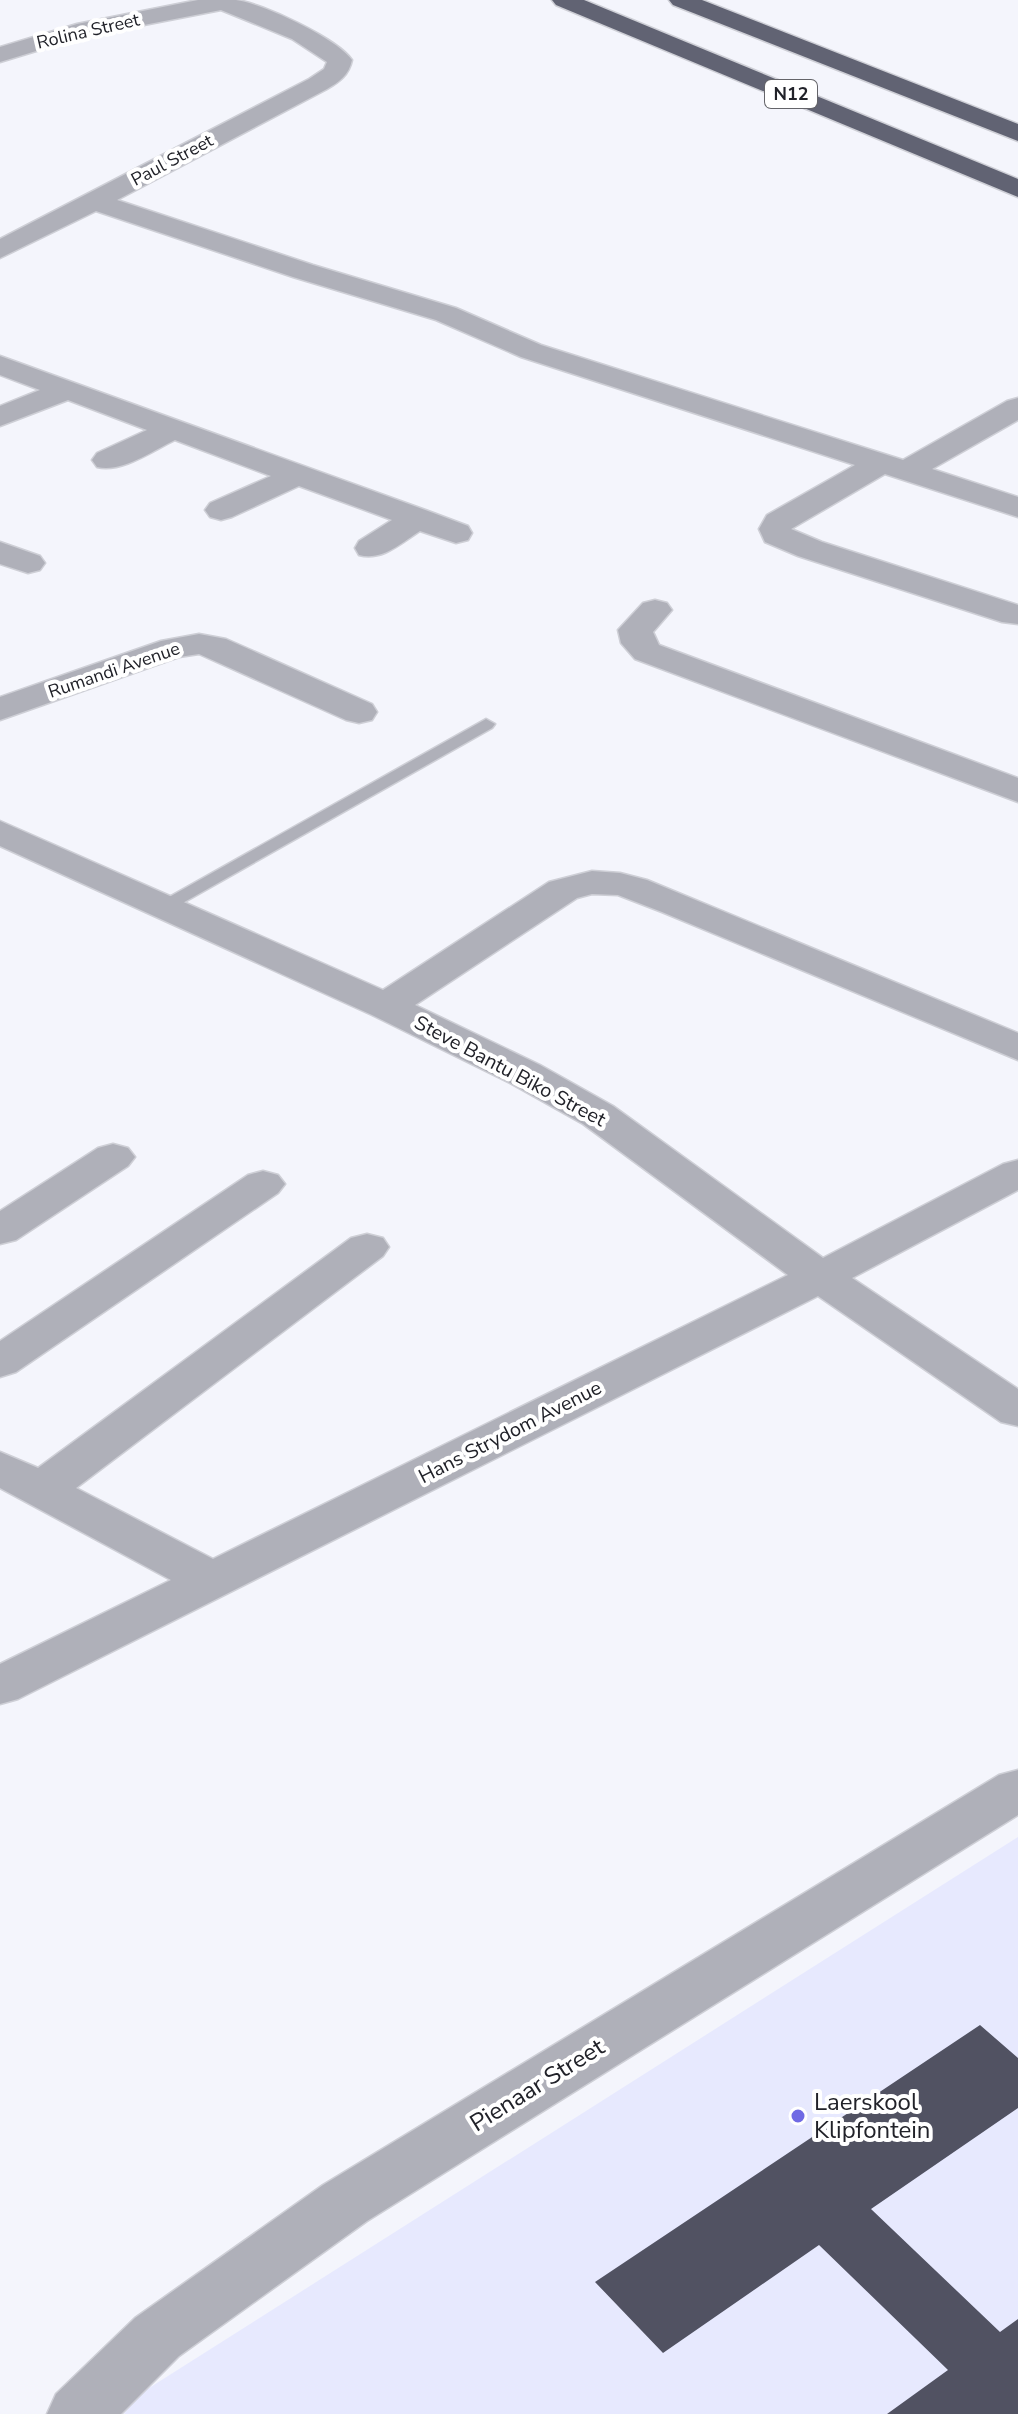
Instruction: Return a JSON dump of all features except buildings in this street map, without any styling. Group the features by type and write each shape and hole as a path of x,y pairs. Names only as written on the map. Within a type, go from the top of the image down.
{"highway":[{"name":"N12","path":"564,0 1018,189"},
{"name":"N12","path":"681,0 1018,133"}],"street":[{"name":"Rolina Street","path":"0,55 77,31 221,1"},
{"name":"Paul Street","path":"0,250 318,84 335,73 340,65 335,54 317,42 221,1"},
{"path":"94,201 303,271 446,314 531,351 1018,507"},
{"path":"0,365 456,533"},
{"path":"0,417 67,390"},
{"path":"1014,615 810,549 777,535 775,529 778,522 1018,407"},
{"path":"108,460 174,429"},
{"path":"207,468 240,453"},
{"path":"221,510 298,475"},
{"path":"371,548 417,518"},
{"path":"655,610 635,630 638,643 647,652 1018,791"},
{"name":"Rumandi Avenue","path":"0,709 173,648 199,644 226,651 359,712"},
{"name":"Steve Bantu Biko Street","path":"0,832 386,1006 525,1074 598,1115 820,1277 1018,1411"},
{"path":"386,1006 563,890 578,883 599,881 632,887 676,904 1018,1048"},
{"path":"0,1231 113,1157"},
{"name":"Hans Strydom Avenue","path":"0,1686 820,1277 1018,1173"},
{"path":"0,1362 263,1184"},
{"path":"214,1581 20,1479 367,1247"},
{"name":"Pienaar Street","path":"79,2414 157,2337 345,2203 1018,1789"}],"lane":[{"path":"165,905 486,724"}],"shaded area":[{"name":"Laerskool Klipfontein","path":"1018,1837 1018,2414 124,2414 138,2395"}],"place":[{"name":"Laerskool Klipfontein","path":"798,2116"}]}
